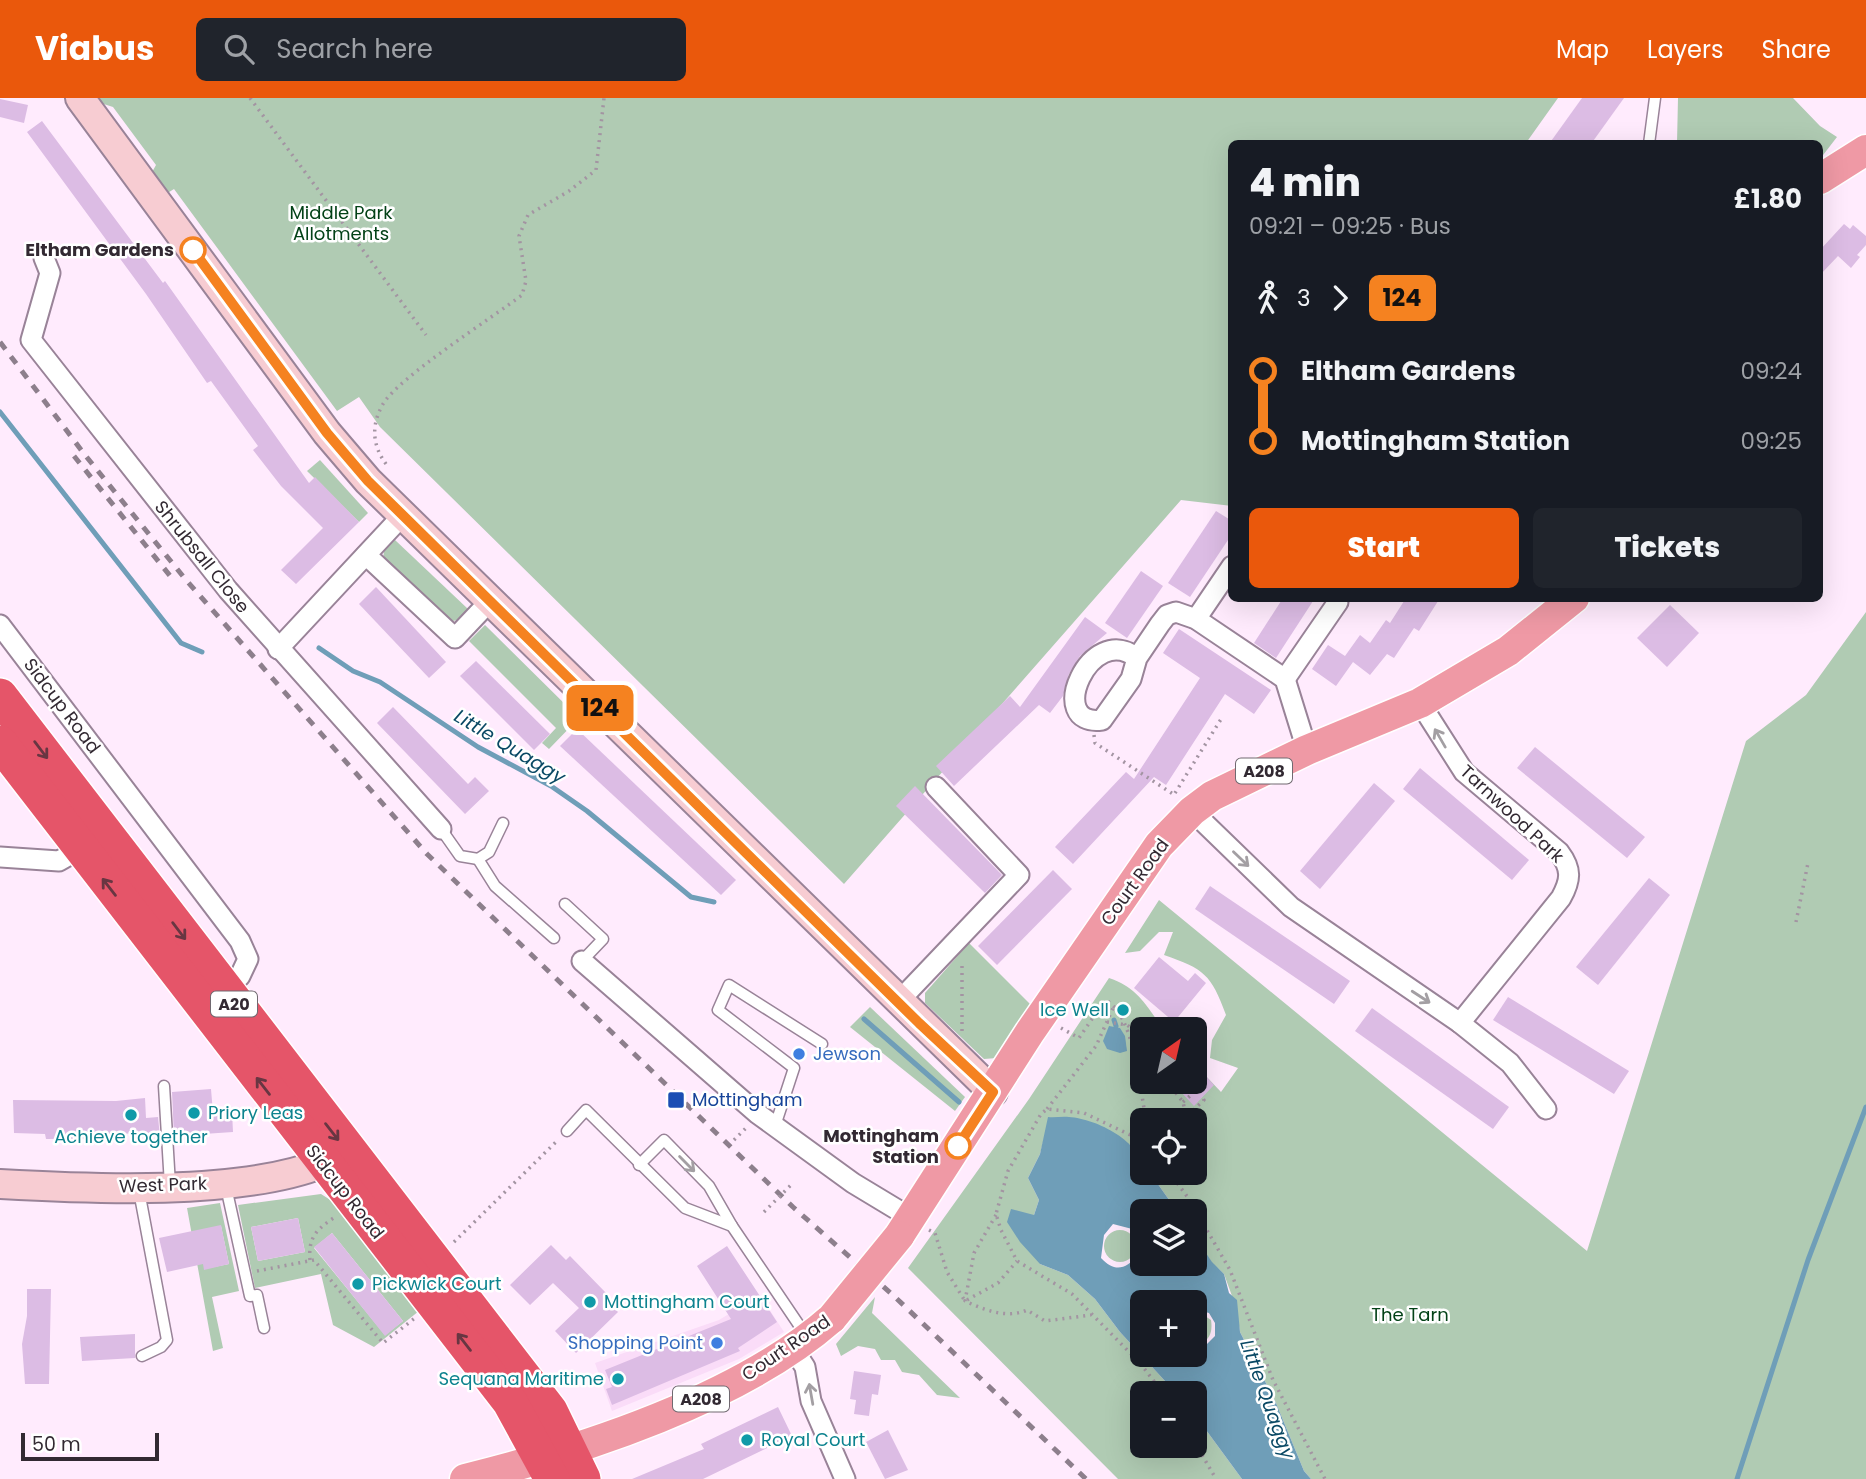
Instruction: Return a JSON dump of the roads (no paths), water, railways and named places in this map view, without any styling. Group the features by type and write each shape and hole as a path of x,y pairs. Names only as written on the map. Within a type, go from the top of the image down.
{"highway":[{"name":"Sidcup Road","path":"0,696 550,1411 562,1467"},
{"name":"Sidcup Road","path":"0,743 323,1163 562,1467"}],"main road":[{"path":"1823,177 1866,150"},
{"name":"Court Road","path":"464,1479 562,1467 749,1376 832,1318 911,1227 1030,1032 1159,845 1183,803 1212,796 1307,750 1420,703 1508,651 1569,602"}],"street":[{"path":"80,98 327,433 368,481 993,1092"},
{"name":"Shrubsall Close","path":"44,258 50,274 31,340 278,649 441,829"},
{"path":"278,649 402,515"},
{"path":"366,555 456,638 490,601"},
{"path":"1196,619 1228,572"},
{"path":"1285,680 1338,602"},
{"path":"1137,658 1126,649 1107,650 1080,679 1073,697 1074,706 1083,718 1092,722 1101,720 1131,679 1137,658 1167,615 1176,612 1196,619 1285,680 1307,750"},
{"name":"Sidcup Road","path":"0,625 240,941 248,959 240,976 224,990"},
{"name":"Tarnwood Park","path":"1420,703 1464,772 1559,852 1567,863 1570,874 1561,898 1460,1023"},
{"path":"898,1002 1019,875 936,787"},
{"path":"1183,803 1291,907 1460,1023 1510,1063 1546,1109"},
{"path":"0,857 60,861 80,849"},
{"path":"582,961 775,1126 911,1227"},
{"name":"West Park","path":"0,1184 138,1187 225,1182 277,1176 323,1163"},
{"path":"800,1342 811,1401 834,1457 843,1471"}],"lane":[{"path":"1650,140 1655,98"},
{"path":"441,829 460,856 478,859 489,852 503,823"},
{"path":"478,859 495,887 554,938"},
{"path":"565,904 603,939 582,961"},
{"path":"775,1126 794,1068 718,1010 729,985 822,1044"},
{"path":"164,1086 170,1185"},
{"path":"568,1131 586,1110 685,1208 732,1226"},
{"path":"639,1165 664,1140 709,1186 800,1342"},
{"path":"225,1182 250,1297 257,1295 264,1328"},
{"path":"138,1187 167,1340 161,1347 142,1356"}],"water":[{"path":"1109,1026 1120,1028 1125,1036 1127,1051 1120,1053 1107,1049 1103,1041"},
{"path":"1048,1117 1069,1117 1092,1122 1105,1127 1127,1142 1130,1145 1130,1185 1159,1185 1168,1199 1130,1199 1130,1228 1113,1224 1104,1235 1101,1258 1116,1267 1130,1262 1130,1276 1207,1276 1207,1255 1224,1274 1229,1293 1237,1300 1240,1332 1276,1403 1304,1471 1311,1479 1242,1479 1207,1431 1207,1381 1165,1381 1152,1367 1207,1367 1207,1344 1215,1336 1215,1323 1207,1312 1207,1290 1130,1290 1130,1343 1095,1299 1068,1275 1040,1264 1020,1242 1007,1222 1011,1209 1034,1215 1039,1200 1028,1178 1040,1154"}],"waterway":[{"name":"Little Quaggy","path":"0,412 181,643 202,652"},
{"name":"Little Quaggy","path":"319,648 353,671 380,682 478,747 551,786 587,811 691,897 714,902"},
{"name":"Little Quaggy","path":"864,1019 959,1102"},
{"path":"1114,1020 1116,1026"},
{"path":"1737,1479 1808,1260 1866,1107"}],"railway":[{"path":"0,342 85,455 186,580 427,854 793,1207 895,1297 1086,1479"},
{"path":"74,456 175,582"}],"place":[{"name":"Eltham Gardens","path":"193,250"},
{"name":"Ice Well","path":"1123,1010"},
{"name":"Jewson","path":"799,1054"},
{"name":"Mottingham","path":"676,1100"},
{"name":"Priory Leas","path":"194,1113"},
{"name":"Achieve together","path":"131,1115"},
{"name":"Mottingham Station","path":"958,1146"},
{"name":"Pickwick Court","path":"358,1284"},
{"name":"Mottingham Court","path":"590,1302"},
{"name":"Shopping Point","path":"717,1343"},
{"name":"Sequana Maritime","path":"618,1379"},
{"name":"Royal Court","path":"747,1440"}],"park label":[{"name":"Middle Park Allotments","path":"341,223"},
{"name":"The Tarn","path":"1410,1315"}]}
